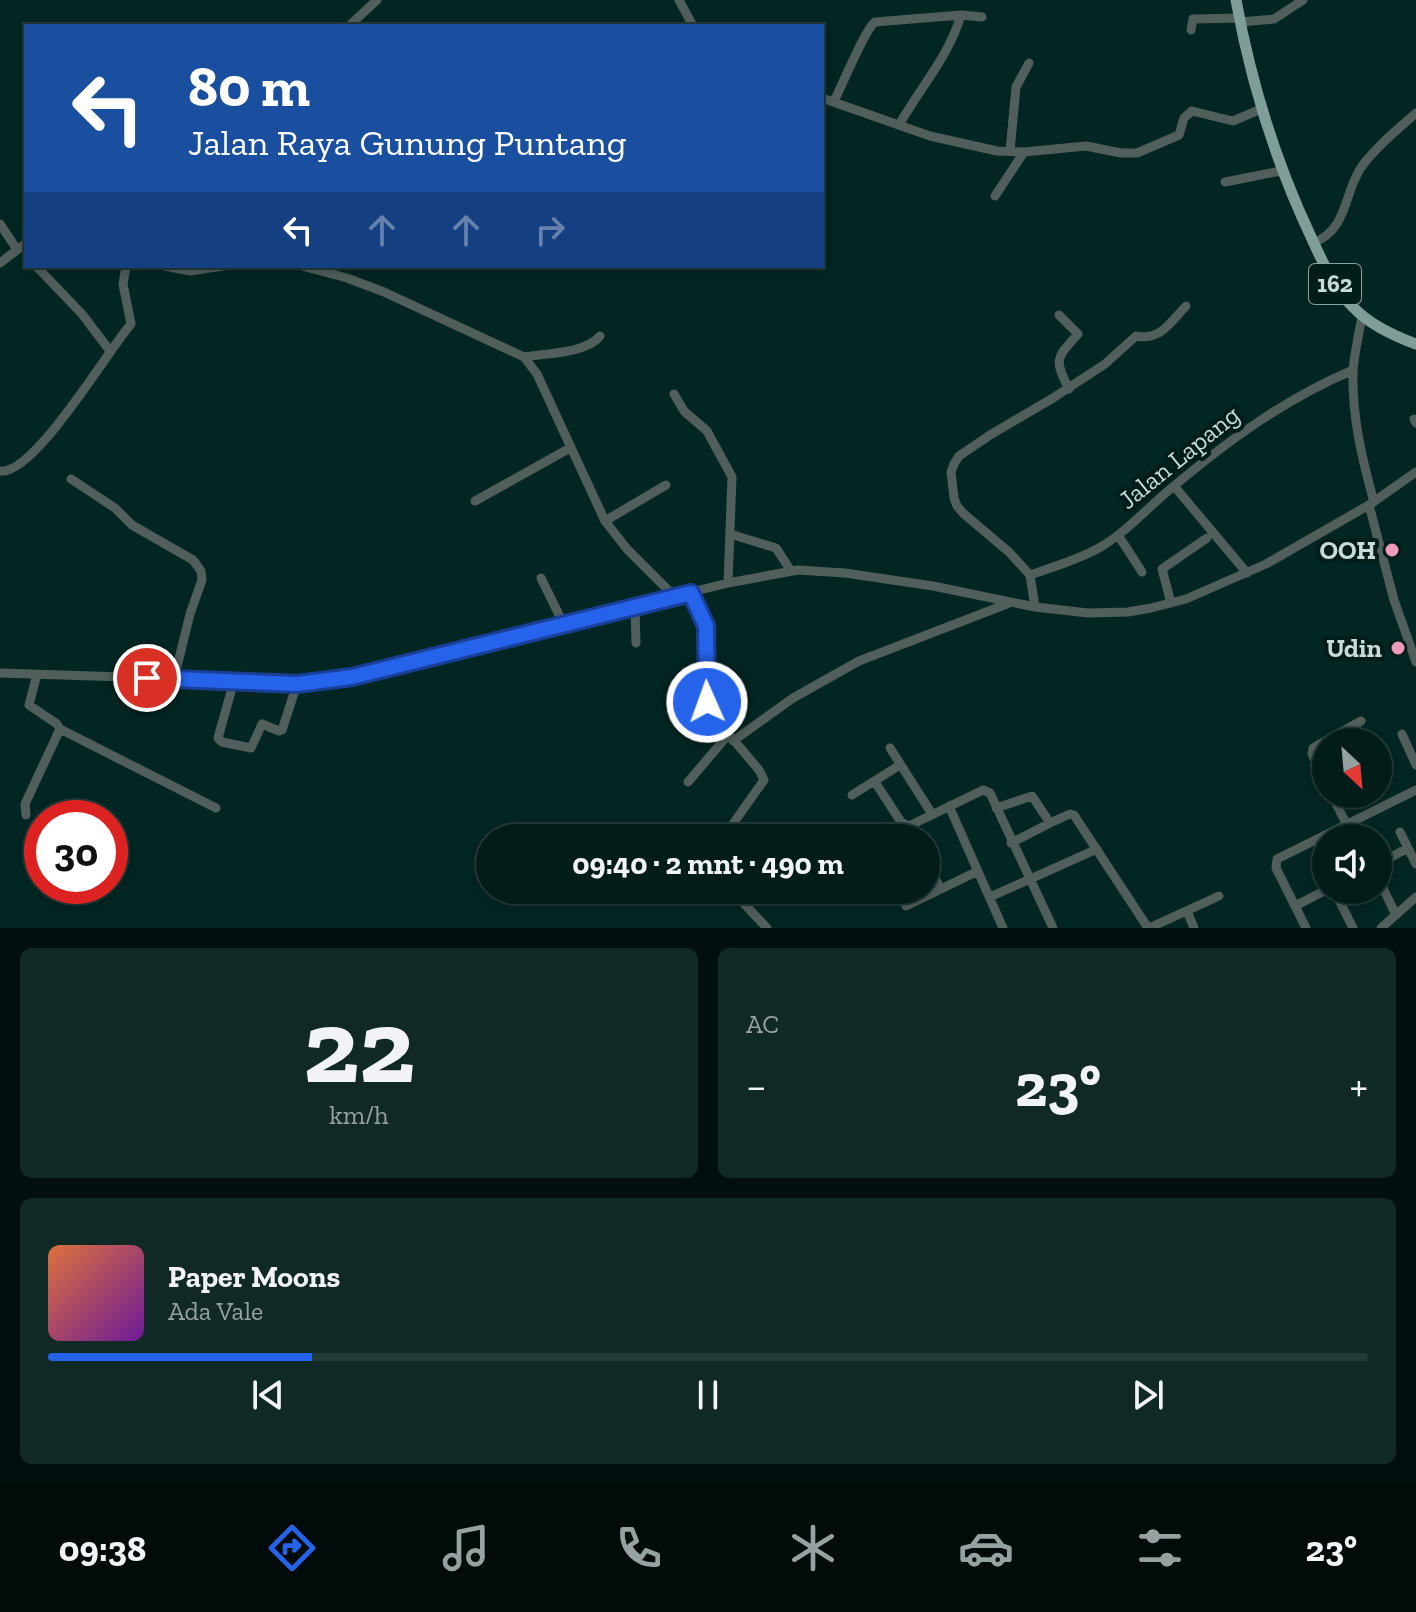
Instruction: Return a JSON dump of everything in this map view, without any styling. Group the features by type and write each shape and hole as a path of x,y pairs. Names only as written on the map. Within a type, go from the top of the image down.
{"main road":[{"name":"162","path":"1236,0 1261,109 1289,193 1313,243 1339,291 1362,316 1416,344"}],"street":[{"path":"351,24 377,0"},
{"path":"679,0 692,24"},
{"path":"1191,30 1193,19 1274,19 1303,0"},
{"path":"834,101 867,30 875,22 961,15 982,17"},
{"path":"899,125 934,73 955,34 961,15"},
{"path":"1010,151 1016,87 1029,63"},
{"path":"824,98 964,145 1024,152 1086,146 1137,153 1179,135 1184,118 1192,111 1233,121 1261,109"},
{"path":"1313,243 1331,233 1339,224 1358,172 1416,113"},
{"path":"995,196 1024,152"},
{"path":"1225,182 1282,173"},
{"path":"0,224 21,246 0,263"},
{"path":"38,268 82,314 110,351"},
{"path":"0,471 9,471 31,454 58,424 132,320 123,284 126,268"},
{"path":"175,268 190,271 210,268"},
{"path":"310,268 384,292 524,357 537,374 605,521 627,549 674,596"},
{"path":"1035,607 1030,575 1009,552 964,514 954,498 951,472 959,456 1069,389 1105,364 1136,336 1146,339 1159,333 1186,306"},
{"path":"1059,315 1078,334 1062,350 1059,358 1060,372 1069,389"},
{"path":"1362,316 1353,370 1358,440 1394,600 1416,662"},
{"path":"524,357 584,346 595,342 600,336"},
{"name":"Jalan Lapang","path":"1030,575 1096,549 1118,535 1174,486 1269,413 1316,386 1353,370"},
{"path":"674,394 684,411 707,431 730,470 733,490 728,583"},
{"path":"475,501 570,448"},
{"path":"0,673 297,684 352,677 674,596 791,571 845,573 933,586 1035,607 1088,613 1128,612 1171,603 1247,573 1372,503 1416,472"},
{"path":"71,479 115,508 132,525 193,560 201,571 202,580 174,679"},
{"path":"605,521 666,485"},
{"path":"1174,486 1247,573"},
{"path":"730,534 776,548 791,571"},
{"path":"1118,535 1142,572"},
{"path":"1171,603 1162,569 1207,538"},
{"path":"541,578 564,625"},
{"path":"691,593 706,626 707,702 715,718 764,780 733,824"},
{"path":"688,782 730,738 859,661 1009,603"},
{"path":"635,607 636,643"},
{"path":"37,674 29,705 60,729 216,808"},
{"path":"234,681 217,732 218,738 222,742 251,748 262,724 279,731 284,727 297,684"},
{"path":"1349,728 1361,721"},
{"path":"27,800 60,729"},
{"path":"1402,734 1416,765"},
{"path":"890,748 932,814"},
{"path":"852,795 900,765"},
{"path":"875,782 905,824"},
{"path":"913,824 983,790 990,793 1053,928"},
{"path":"1349,824 1416,790"},
{"path":"996,808 1034,797 1050,823"},
{"path":"949,806 1003,928"},
{"path":"1011,843 1070,814 1074,815 1148,928 1219,896"},
{"path":"1400,832 1416,864"},
{"path":"1306,928 1276,868 1277,859 1312,842"},
{"path":"1392,857 1408,848"},
{"path":"990,897 1097,849"},
{"path":"940,888 978,871"},
{"path":"1295,906 1312,897"},
{"path":"1381,928 1416,897"},
{"path":"746,904 767,928"},
{"path":"906,906 910,904"},
{"path":"1341,904 1353,928"},
{"path":"1391,904 1396,915"},
{"path":"1187,911 1194,928"}],"place":[{"name":"OOH","path":"1392,550"},
{"name":"Udin","path":"1398,648"}],"route":[{"path":"147,678 297,684 352,677 691,593 706,626 707,702"}]}
